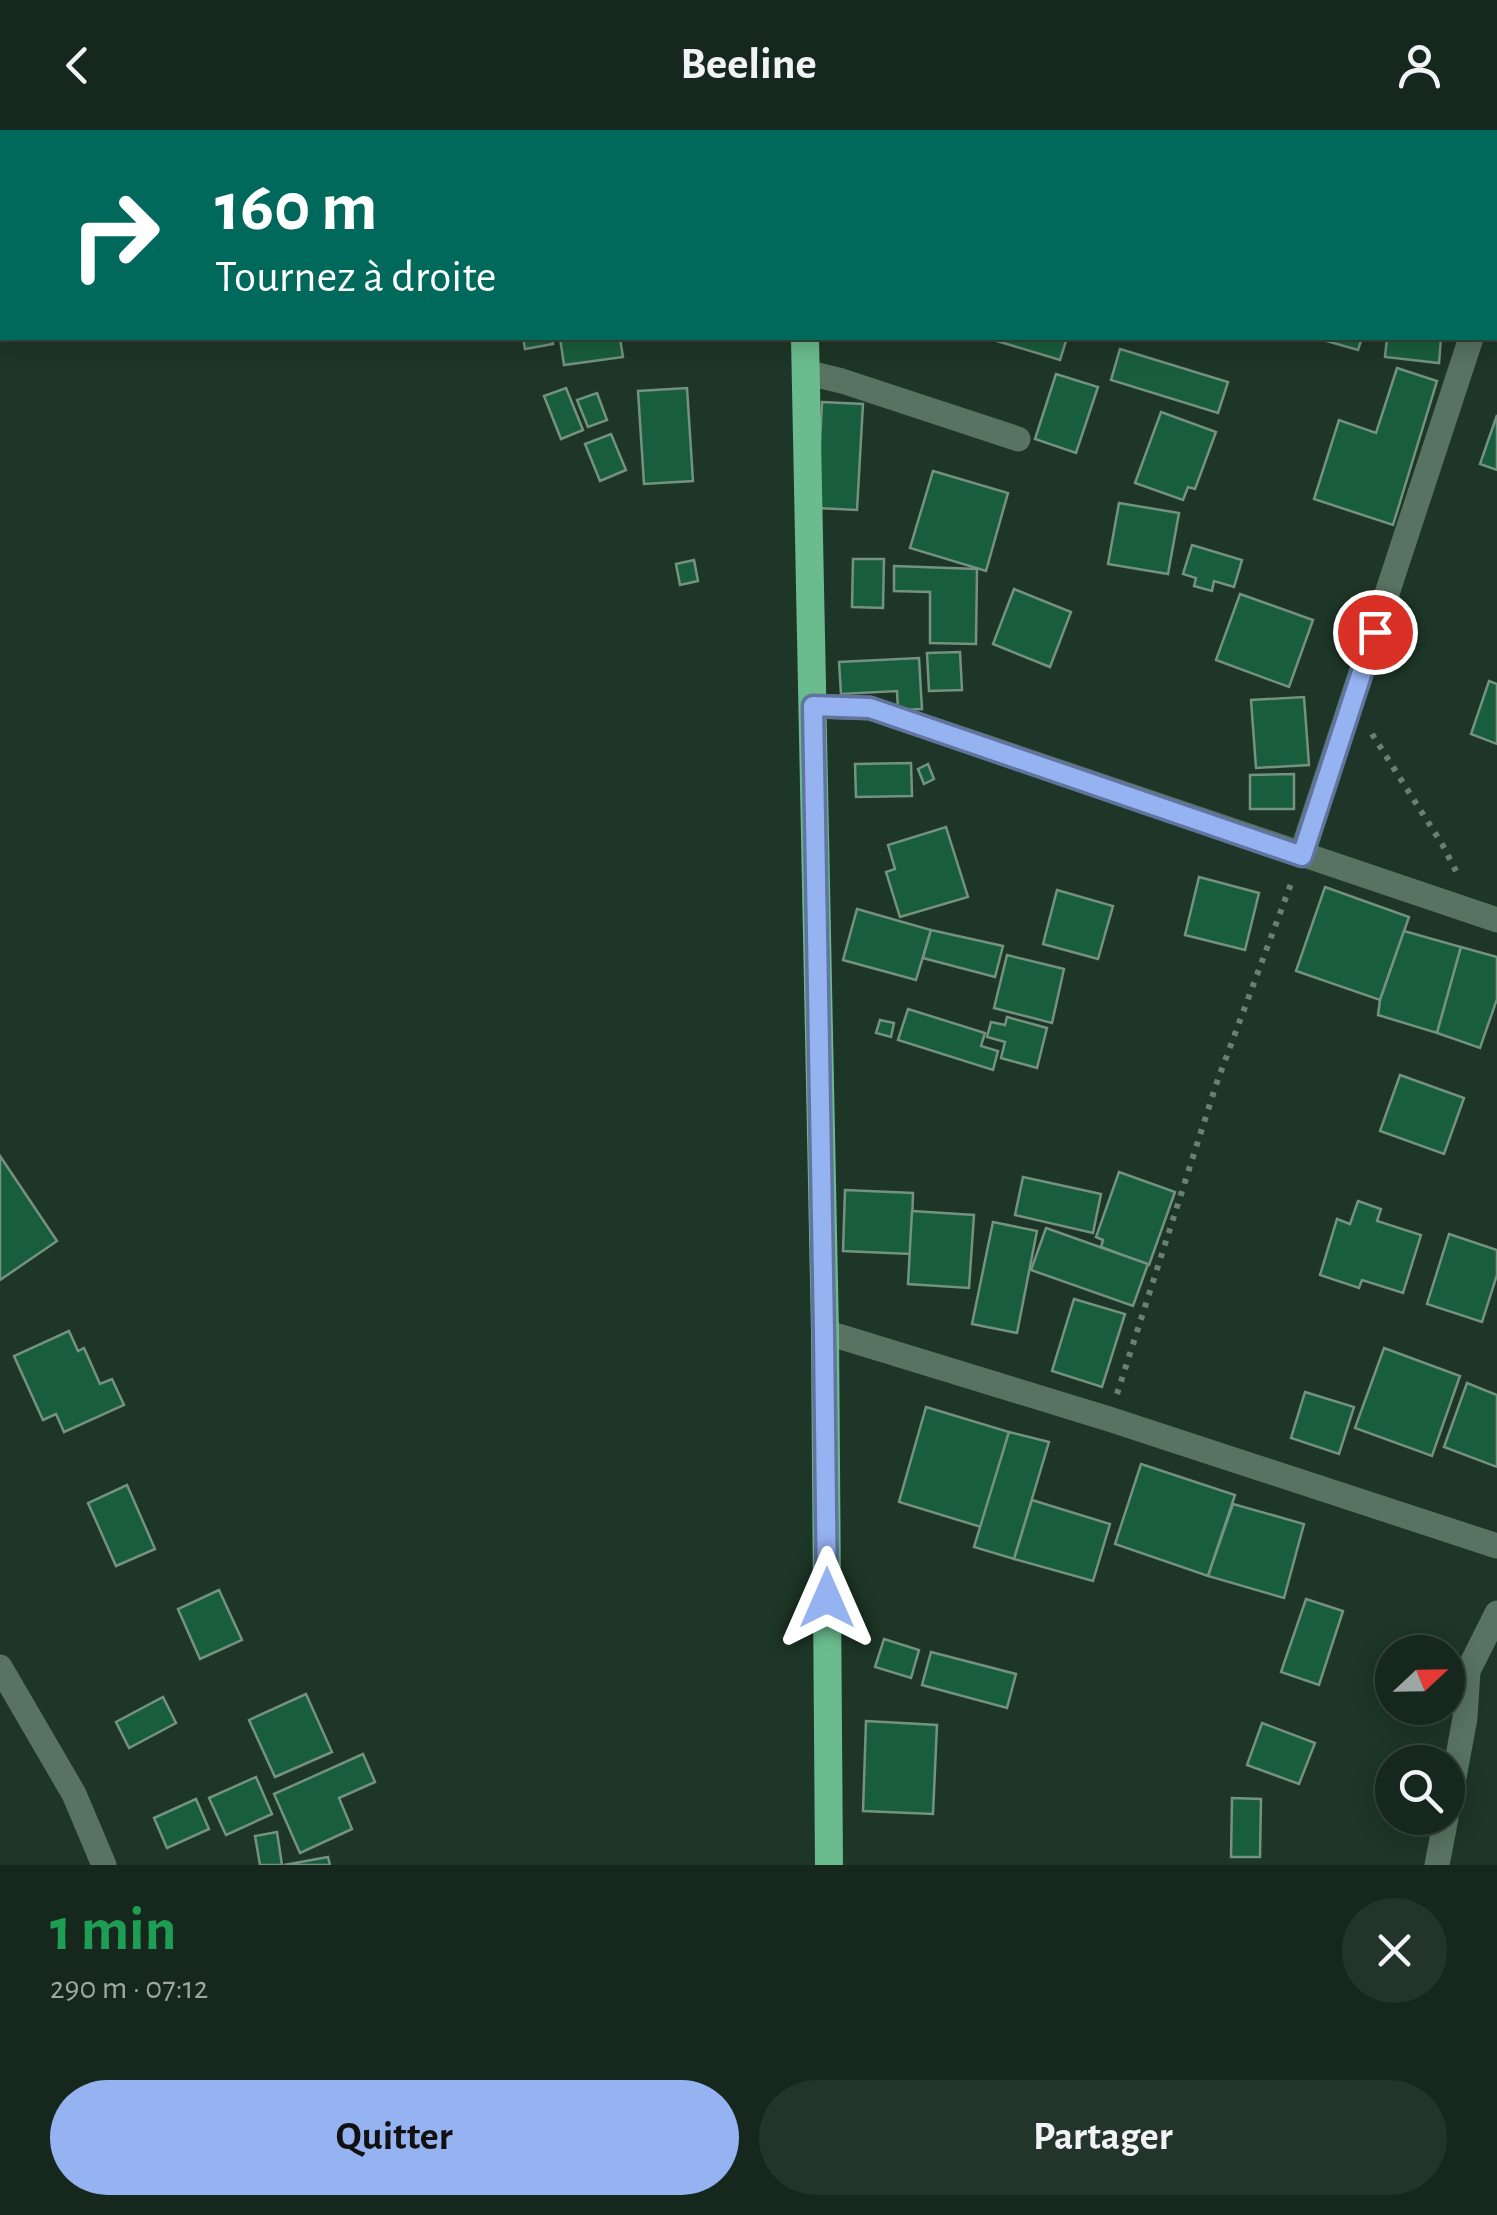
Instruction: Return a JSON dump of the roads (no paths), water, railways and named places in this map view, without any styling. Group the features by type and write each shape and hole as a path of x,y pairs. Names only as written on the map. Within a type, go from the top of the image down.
{"highway":[{"path":"805,340 824,1332 829,1865"}],"street":[{"path":"1302,856 1471,340"},
{"path":"805,372 1018,439"},
{"path":"813,706 870,708 1488,917"},
{"path":"824,1332 1108,1419 1497,1546"},
{"path":"1460,1745 1468,1671 1497,1613"},
{"path":"0,1667 74,1794 104,1865"},
{"path":"1437,1865 1443,1835"}]}
